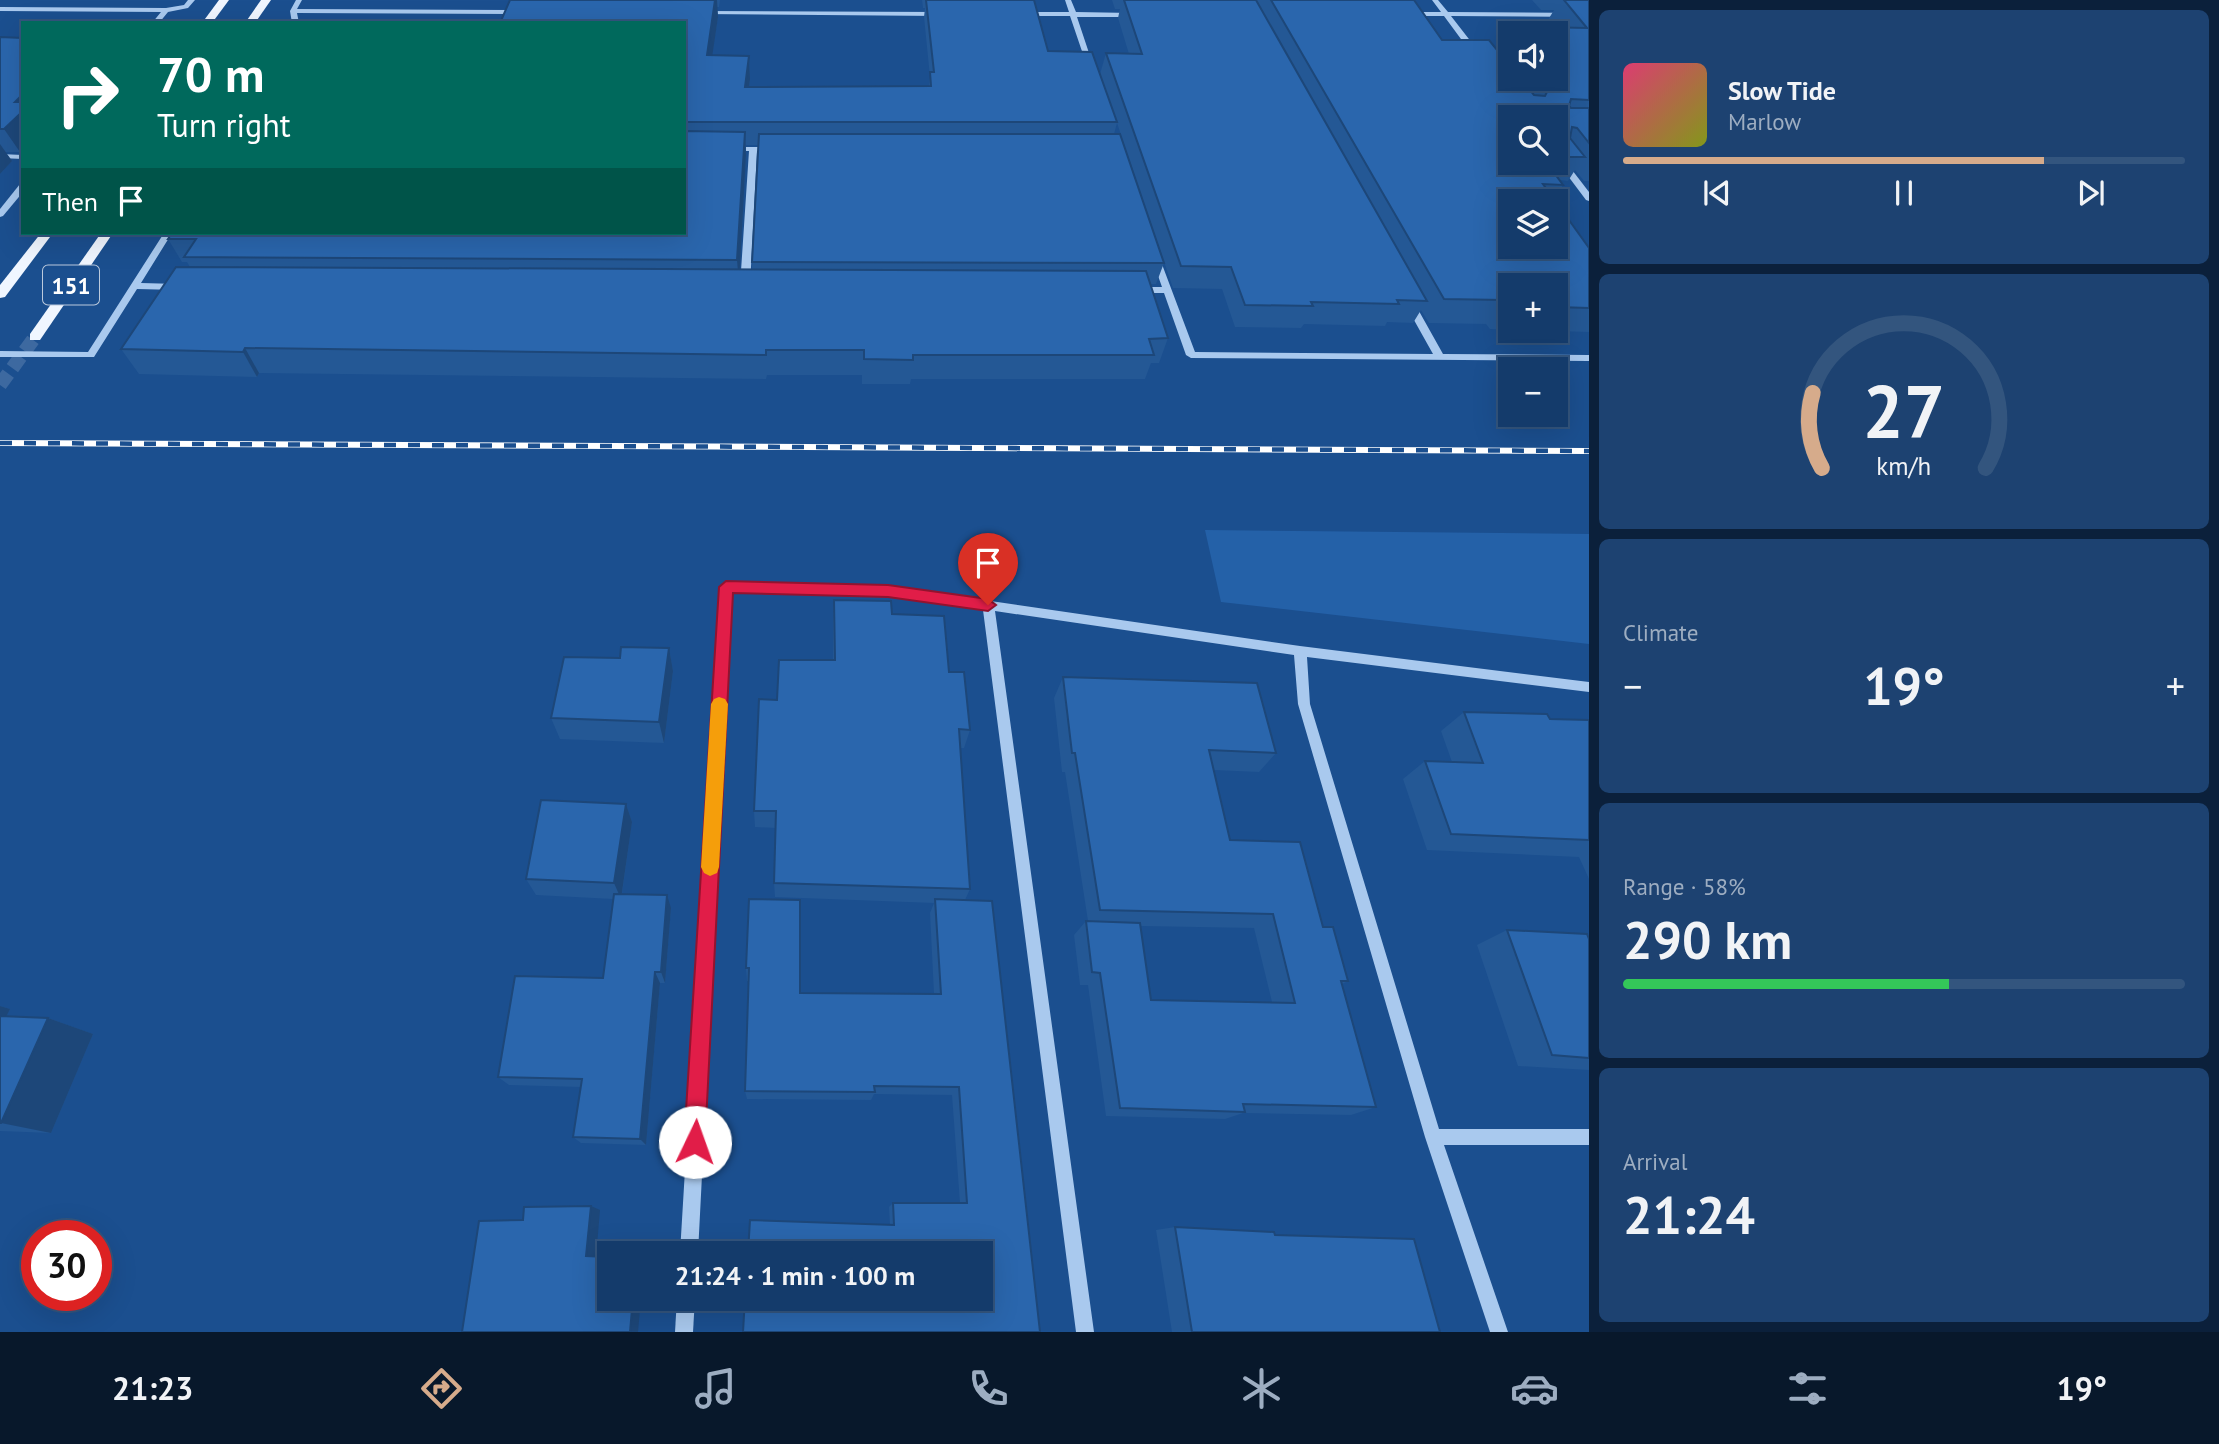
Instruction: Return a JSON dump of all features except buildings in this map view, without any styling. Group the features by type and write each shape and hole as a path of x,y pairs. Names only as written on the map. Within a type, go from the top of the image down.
{"main road":[{"path":"208,21 224,0"},
{"path":"251,21 265,0"},
{"name":"151","path":"0,294 45,235"},
{"name":"151","path":"35,337 106,235"}],"street":[{"path":"12,9 22,0"},
{"path":"0,9 166,10 186,7 192,0"},
{"path":"296,21 293,11 299,0"},
{"path":"473,12 478,0"},
{"path":"1068,0 1094,76"},
{"path":"1434,0 1478,55"},
{"path":"157,21 166,10"},
{"path":"293,11 528,12"},
{"path":"694,13 946,14"},
{"path":"1016,14 1142,15"},
{"path":"1404,15 1589,15"},
{"path":"726,149 780,149"},
{"path":"745,290 753,149"},
{"path":"0,156 21,157"},
{"path":"1568,171 1589,198"},
{"path":"0,214 21,188"},
{"path":"0,354 91,355 167,235"},
{"path":"1153,252 1191,355 1589,358"},
{"path":"136,286 191,287"},
{"path":"731,290 759,290"},
{"path":"1125,290 1166,290"},
{"path":"1405,295 1438,356"},
{"path":"690,1241 726,587 888,591 1300,651 1589,687"},
{"path":"988,605 1084,1332"},
{"path":"1300,651 1304,704 1433,1136 1499,1332"},
{"path":"1433,1136 1589,1138"},
{"path":"684,1332 685,1311"}],"shaded area":[{"path":"1205,530 1589,534 1589,644 1221,602"}],"tunnel":[{"path":"0,385 35,337"}],"railway":[{"path":"0,443 1589,451"}],"slow traffic":[{"path":"710,867 719,704"}],"route":[{"path":"695,1142 726,587 888,591 988,605"}]}
